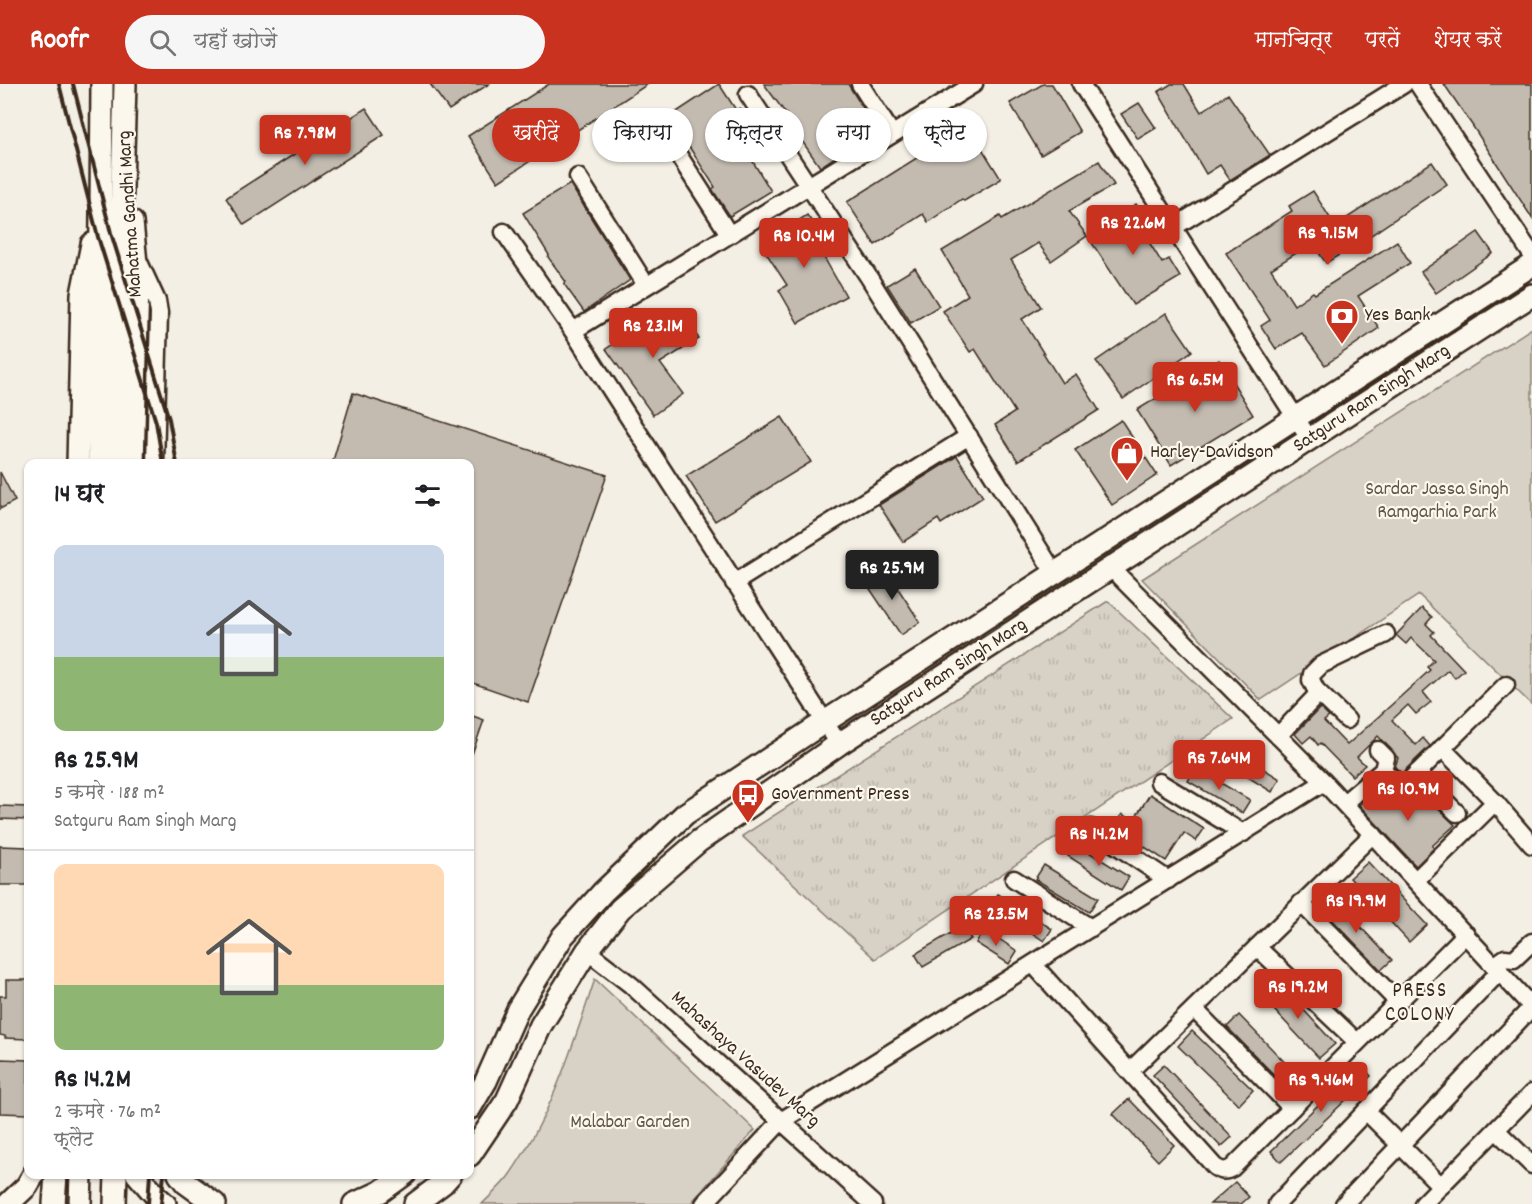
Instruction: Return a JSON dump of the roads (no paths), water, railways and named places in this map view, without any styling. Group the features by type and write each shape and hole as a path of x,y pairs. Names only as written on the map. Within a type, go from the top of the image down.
{"main road":[{"path":"102,84 102,196"},
{"path":"124,84 124,120"},
{"name":"Mahatma Gandhi Marg","path":"124,120 138,284 133,459"},
{"name":"Mahatma Gandhi Marg","path":"99,459 124,120"},
{"name":"Mahatma Gandhi Marg","path":"102,196 114,459"},
{"name":"Mahatma Gandhi Marg","path":"78,459 82,294 102,196"},
{"name":"Satguru Ram Singh Marg","path":"474,1101 486,1081 518,1009 563,936 603,892 685,814 1532,265"},
{"name":"Satguru Ram Singh Marg","path":"474,1149 507,1100 541,1025 587,951 620,909 699,841 839,744 1532,295"},
{"path":"563,936 587,951"},
{"path":"8,1204 31,1179"},
{"path":"54,1204 56,1179"},
{"path":"80,1204 81,1179"},
{"path":"91,1204 92,1179"},
{"path":"115,1204 116,1179"},
{"path":"141,1179 165,1204"},
{"path":"183,1179 215,1204"},
{"path":"354,1204 380,1192 398,1179"},
{"path":"415,1204 447,1179"}],"street":[{"path":"860,84 892,134"},
{"path":"573,331 974,84"},
{"path":"1081,84 1310,440"},
{"path":"1174,227 1404,84"},
{"path":"1418,84 1532,255"},
{"path":"748,94 868,276 1055,574"},
{"path":"682,162 729,234"},
{"path":"578,177 646,285"},
{"path":"504,232 573,331 823,723 839,744"},
{"path":"135,253 157,301 159,313 155,459"},
{"path":"734,584 969,436"},
{"path":"1112,568 1324,782 1532,1007 1402,1146 1344,1204"},
{"path":"1347,720 1319,693 1311,680 1316,669 1386,634"},
{"path":"1383,770 1402,788 1506,685"},
{"path":"1278,736 1319,693"},
{"path":"1442,748 1495,802 1532,845"},
{"path":"1344,803 1383,770 1386,758 1378,750"},
{"path":"1417,773 1457,813"},
{"path":"1160,782 1243,833"},
{"path":"708,1203 781,1121 1324,782"},
{"path":"1416,880 1495,802"},
{"path":"1091,828 1168,879"},
{"path":"1130,1071 1373,834"},
{"path":"1014,879 1090,928"},
{"path":"1301,903 1398,1002"},
{"path":"1033,964 1221,1170 1227,1171 1466,934"},
{"path":"1277,1204 1366,1111 1505,958 1514,958 1532,942"},
{"path":"1257,947 1357,1042"},
{"name":"Mahashaya Vasudev Marg","path":"587,951 630,985 873,1204"},
{"path":"1194,1009 1292,1108"},
{"path":"1423,1204 1532,1093"},
{"path":"1366,1111 1441,1186"},
{"path":"1496,1130 1532,1165"}],"railway":[{"path":"59,84 98,237 156,422 162,459"},
{"path":"73,84 111,233 169,419 176,459"},
{"path":"148,1204 150,1179"},
{"path":"161,1204 164,1179"}],"place":[{"name":"Yes Bank","path":"1342,345"},
{"name":"Harley-Davidson","path":"1127,482"},
{"name":"Government Press","path":"748,824"}],"district":[{"name":"PRESS COLONY","path":"1420,1004"}],"park label":[{"name":"Sardar Jassa Singh Ramgarhia Park","path":"1437,502"},
{"name":"Malabar Garden","path":"630,1123"}]}
